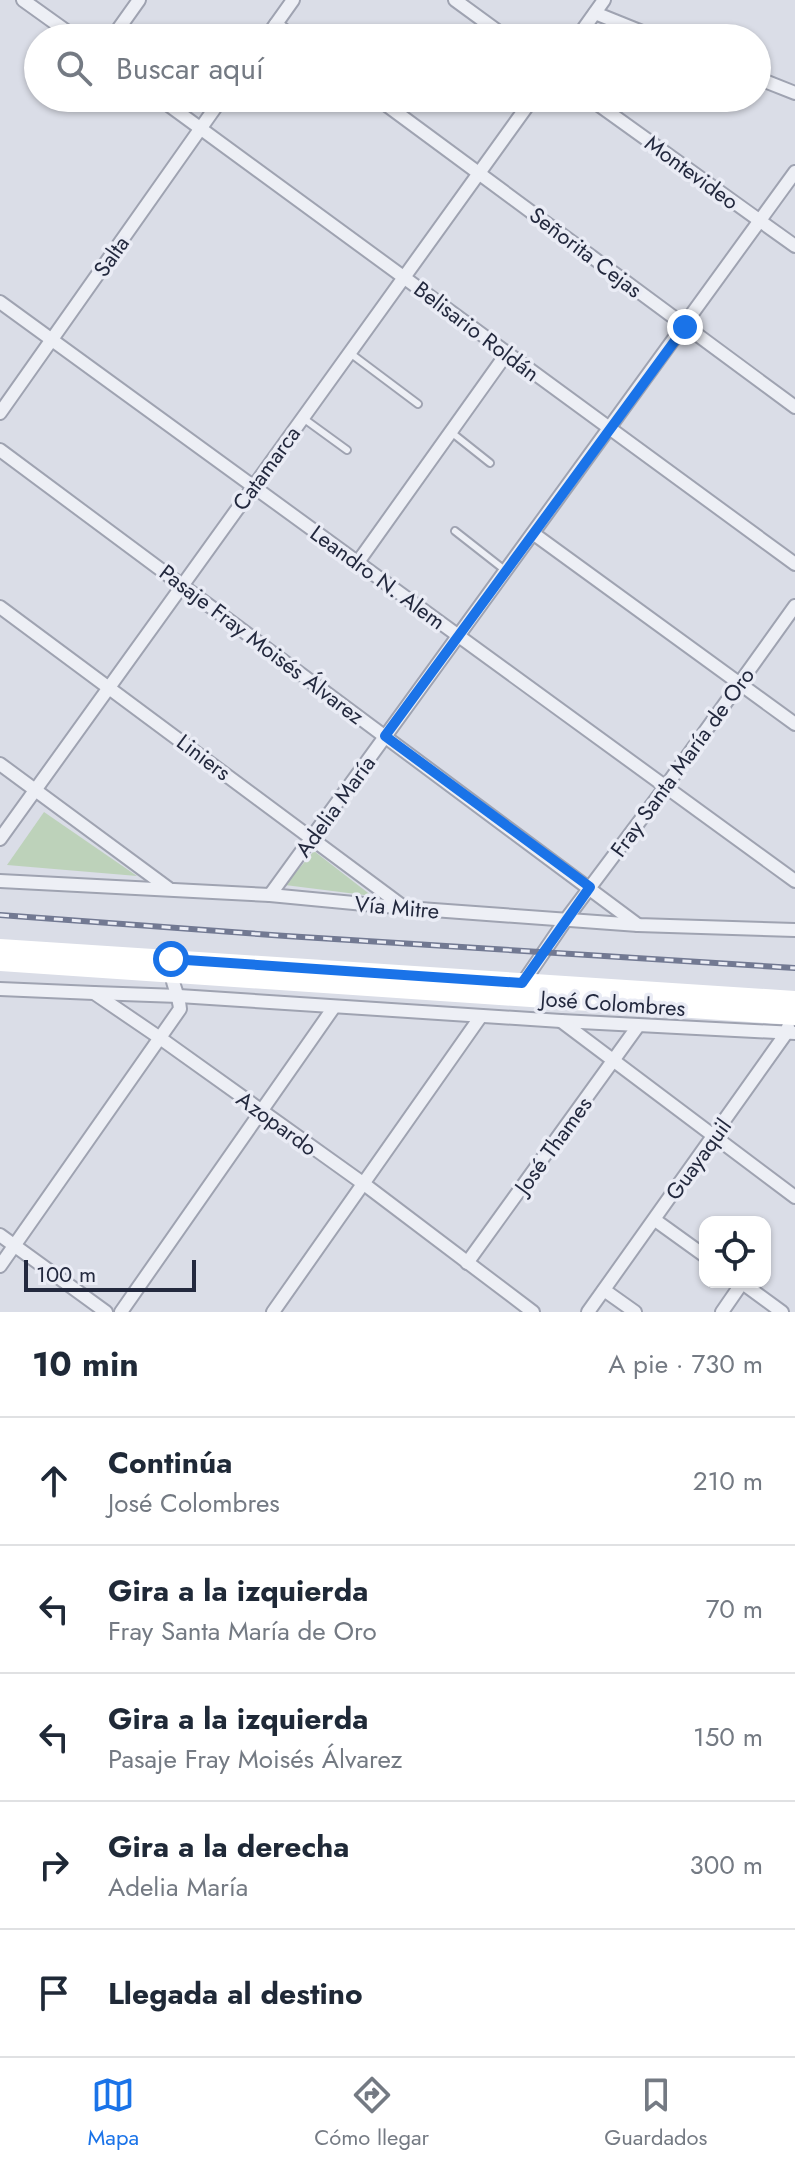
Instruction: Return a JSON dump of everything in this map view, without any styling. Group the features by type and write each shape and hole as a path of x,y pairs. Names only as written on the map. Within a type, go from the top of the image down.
{"main road":[{"name":"José Colombres","path":"0,948 171,967"},
{"name":"José Colombres","path":"0,962 171,967 519,990 793,1016"}],"street":[{"path":"23,0 56,24"},
{"path":"122,24 139,0"},
{"path":"276,24 293,0"},
{"path":"455,0 488,24"},
{"path":"587,24 604,0"},
{"path":"595,13 622,24"},
{"path":"771,84 795,93"},
{"name":"Belisario Roldán","path":"178,112 795,564"},
{"name":"Salta","path":"0,413 212,112"},
{"name":"Señorita Cejas","path":"396,112 795,407"},
{"name":"Catamarca","path":"0,839 523,112"},
{"name":"Montevideo","path":"608,112 795,246"},
{"name":"Adelia María","path":"270,895 795,172"},
{"name":"Leandro N. Alem","path":"0,302 795,881"},
{"path":"358,562 507,353"},
{"name":"Pasaje Fray Moisés Álvarez","path":"0,450 638,925"},
{"path":"534,534 795,724"},
{"name":"Fray Santa María de Oro","path":"519,990 567,918 795,606"},
{"name":"Liniers","path":"0,607 406,908"},
{"path":"0,764 170,889"},
{"name":"Vía Mitre","path":"0,881 270,895 638,925 795,930"},
{"path":"0,1266 180,1009 171,967"},
{"path":"0,989 94,993"},
{"name":"José Colombres","path":"94,993 638,1026 793,1016"},
{"name":"Azopardo","path":"94,993 364,1184 533,1312"},
{"path":"121,1312 334,1007"},
{"path":"273,1312 481,1016"},
{"name":"Guayaquil","path":"588,1312 715,1137 793,1016"},
{"path":"561,1021 795,1197"},
{"name":"José Thames","path":"467,1263 638,1026"},
{"path":"655,1220 699,1252"},
{"path":"0,1235 106,1312"},
{"path":"722,1312 739,1288"},
{"path":"749,1288 782,1312"},
{"path":"604,1290 635,1312"}],"lane":[{"path":"350,353 418,404"},
{"path":"303,418 347,450"},
{"path":"451,432 490,463"},
{"path":"455,531 506,571"}],"green space":[{"path":"44,812 137,876 7,865"},
{"path":"314,851 372,896 285,885"}],"railway":[{"path":"0,915 795,968"}],"route":[{"path":"171,959 522,983 590,887 385,736 685,327"}]}
